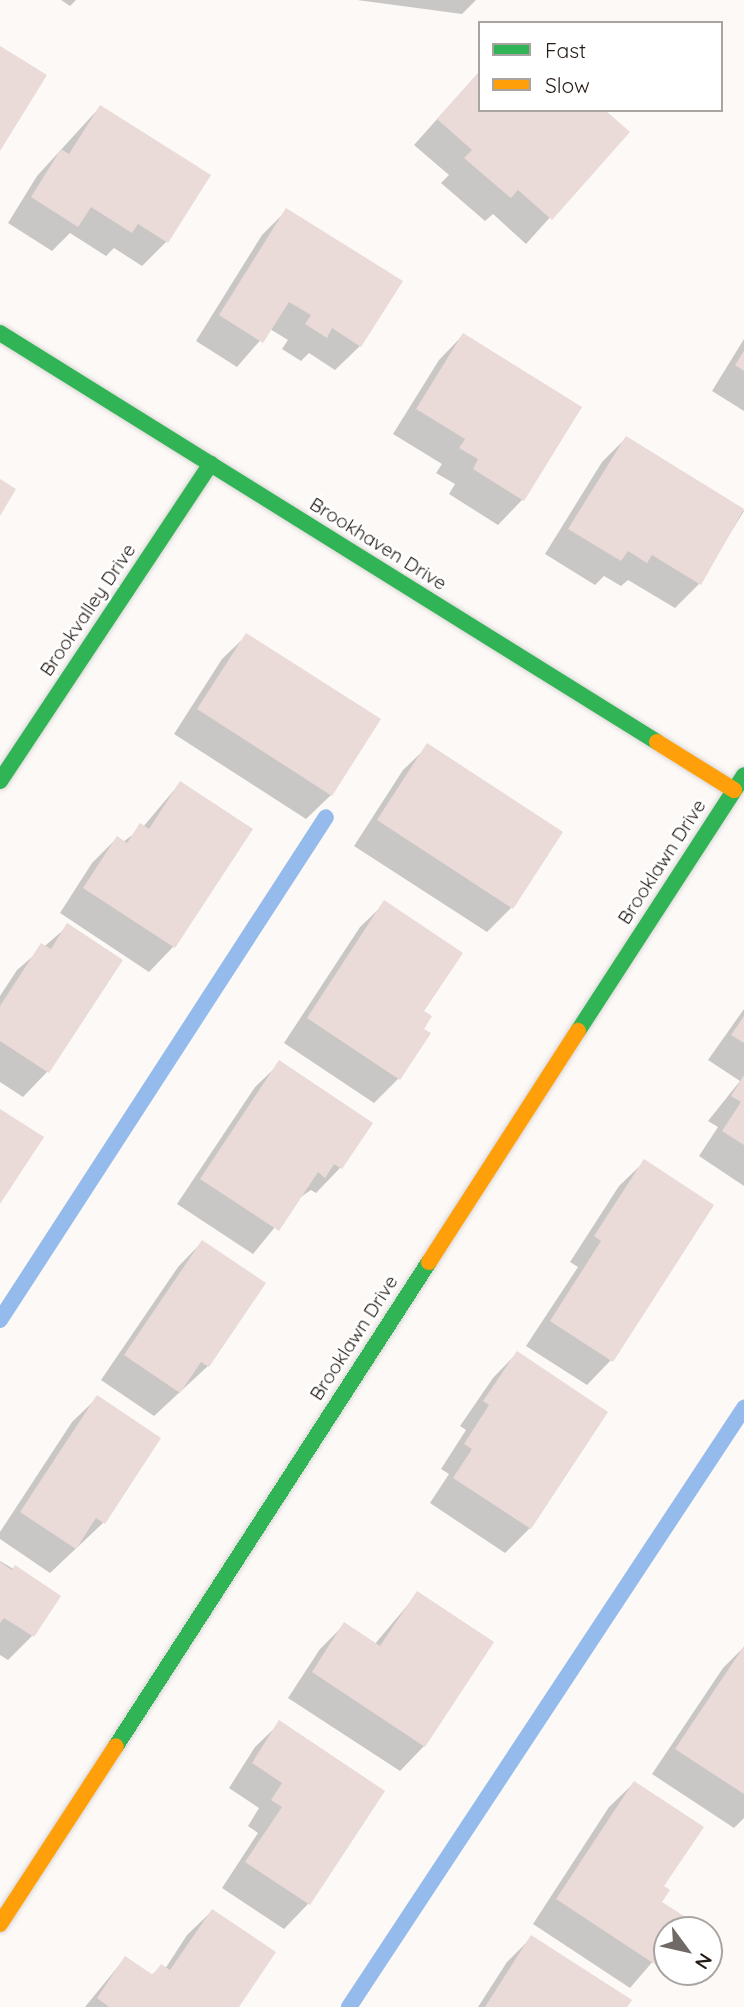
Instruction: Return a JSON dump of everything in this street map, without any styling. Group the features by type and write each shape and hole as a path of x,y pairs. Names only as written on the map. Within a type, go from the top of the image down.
{"street":[{"name":"Brookhaven Drive","path":"0,333 734,790"},
{"name":"Brookvalley Drive","path":"0,780 211,464"},
{"name":"Brooklawn Drive","path":"0,1924 744,775"}],"building":[{"path":"0,46 47,75 0,151"},
{"path":"478,73 478,112 607,112 630,132 552,220 518,190 511,198 464,158 472,150 437,119"},
{"path":"100,105 211,175 168,243 138,224 132,233 91,207 78,227 31,197 61,149 69,154"},
{"path":"286,208 403,281 361,347 332,328 327,338 305,324 311,315 289,302 263,343 219,315"},
{"path":"463,333 582,407 524,501 473,469 478,459 459,448 465,439 416,409"},
{"path":"744,351 744,371 735,365"},
{"path":"626,436 744,509 701,585 652,555 647,563 628,551 621,561 568,529"},
{"path":"0,479 16,489 0,516"},
{"path":"246,633 381,719 332,796 197,709"},
{"path":"427,743 563,832 513,909 377,820"},
{"path":"180,781 253,829 175,948 83,888 117,836 127,843 140,823 149,829"},
{"path":"384,900 463,953 424,1011 432,1016 424,1029 431,1033 400,1080 307,1018"},
{"path":"67,923 123,960 49,1073 0,1041 0,1006 41,943 51,949"},
{"path":"744,1016 744,1043 731,1035"},
{"path":"279,1060 373,1123 342,1169 334,1164 325,1178 318,1172 279,1231 200,1179"},
{"path":"744,1075 744,1145 722,1131 741,1102 731,1096"},
{"path":"0,1109 44,1137 0,1204"},
{"path":"644,1159 714,1205 613,1362 550,1321 601,1241 594,1236"},
{"path":"202,1240 266,1283 209,1367 201,1362 180,1393 124,1355"},
{"path":"517,1351 608,1412 531,1529 453,1478 472,1449 464,1444 489,1405 483,1401"},
{"path":"97,1395 161,1438 105,1524 96,1518 76,1549 20,1512"},
{"path":"0,1562 12,1570 15,1565 61,1596 34,1637 4,1618 0,1623"},
{"path":"417,1591 494,1642 425,1747 312,1672 344,1622 380,1646"},
{"path":"744,1646 744,1794 675,1749"},
{"path":"279,1720 385,1791 310,1905 245,1862 282,1807 271,1800 282,1783 252,1763"},
{"path":"634,1781 704,1827 664,1886 670,1890 662,1902 684,1916 653,1916 653,1963 556,1899"},
{"path":"212,1909 276,1952 239,2007 109,2007 97,1998 125,1956 153,1975 161,1964 170,1970"},
{"path":"531,1935 632,2000 627,2007 485,2007"}],"waterway":[{"path":"0,1320 326,817"},
{"path":"349,2007 744,1408"}],"traffic: fast":[{"path":"0,333 657,742"},
{"path":"0,781 211,464"},
{"path":"578,1031 744,775"},
{"path":"116,1746 429,1262"}],"traffic: slow":[{"path":"657,742 734,790"},
{"path":"429,1262 578,1031"},
{"path":"0,1924 116,1746"}]}
